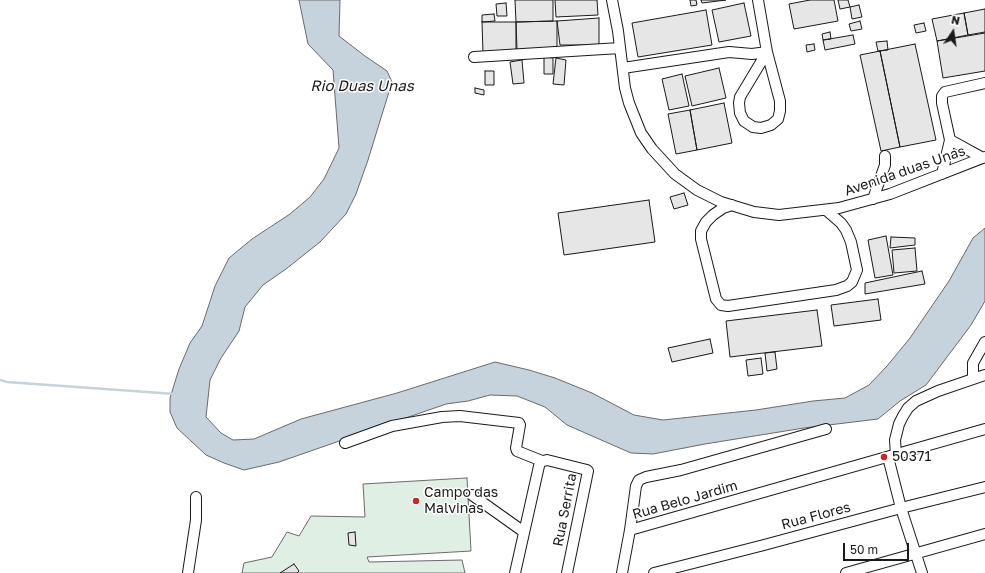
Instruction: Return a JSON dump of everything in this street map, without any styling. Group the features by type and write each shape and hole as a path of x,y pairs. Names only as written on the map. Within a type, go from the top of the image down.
{"street":[{"name":"Avenida duas Unas","path":"612,0 629,103 641,133 652,150 675,174 697,190 721,202 754,212 779,215 839,208 890,194 984,158"},
{"path":"758,0 767,52 780,101 780,111 778,118 771,126 761,128 753,127 744,121 740,113 740,97 767,52"},
{"path":"474,57 620,48"},
{"path":"623,68 729,52 752,54 767,52"},
{"path":"942,174 950,140 942,103 942,96 945,92 985,83"},
{"path":"950,140 984,158"},
{"path":"873,199 885,165 885,156"},
{"path":"732,205 723,208 706,222 702,231 701,239 716,299 721,305 728,306 836,290 847,286 852,282 857,270 851,242 841,223 826,210"},
{"path":"973,378 973,363 985,342"},
{"path":"922,573 901,508 892,456 897,431 908,408 916,401 973,378 985,375"},
{"path":"346,443 392,426 442,417 460,416 519,423 520,425 516,448 517,451 544,460 539,466 516,573"},
{"name":"Rua Belo Jardim","path":"826,429 680,470 642,478 636,486 630,530 985,429"},
{"name":"Rua Serrita","path":"544,460 588,471 567,573"},
{"name":"Rua Flores","path":"654,573 985,487"},
{"path":"472,496 524,532"},
{"path":"188,573 196,520 196,497"},
{"path":"622,573 630,530"},
{"path":"846,573 985,534"}],"green space":[{"path":"467,478 471,551 367,557 369,562 462,560 465,573 242,573 244,563 272,557 287,532 299,536 311,516 365,517 363,484"}],"water":[{"name":"Rio Duas Unas","path":"299,0 340,0 339,36 387,71 392,82 368,160 356,194 346,214 320,242 263,285 245,307 239,331 221,358 210,380 206,417 221,433 233,440 254,439 301,419 397,393 495,362 555,378 592,393 634,415 663,420 756,410 813,401 845,398 869,385 887,366 910,338 949,281 973,238 985,228 985,301 971,325 926,385 900,401 878,419 804,428 653,454 631,453 567,425 545,407 517,396 490,395 468,401 446,404 279,462 244,470 224,463 206,455 177,428 170,412 170,398 179,369 190,343 202,326 215,286 229,258 252,239 290,214 310,197 324,179 339,148 333,70 308,44"}],"building":[{"path":"515,0 553,0 553,21 516,22"},
{"path":"555,0 597,0 598,15 556,17"},
{"path":"690,0 696,0 697,5 691,6"},
{"path":"701,0 726,0 702,3"},
{"path":"810,0 834,0 838,21 794,29 789,4"},
{"path":"838,0 848,0 850,7 840,9"},
{"path":"506,3 507,16 497,16 496,4"},
{"path":"744,3 751,36 719,42 712,10"},
{"path":"859,5 862,17 852,19 850,7"},
{"path":"985,9 985,32 968,35 964,13"},
{"path":"706,10 712,45 638,57 632,23"},
{"path":"964,13 968,35 937,41 932,19"},
{"path":"494,14 495,21 482,22 482,15"},
{"path":"599,18 599,45 560,45 557,21"},
{"path":"557,21 557,50 517,51 516,22"},
{"path":"860,21 862,29 851,31 849,24"},
{"path":"482,22 516,22 516,53 483,54"},
{"path":"924,23 926,31 916,33 914,25"},
{"path":"830,32 831,39 823,40 822,34"},
{"path":"985,33 985,71 943,78 937,41"},
{"path":"853,35 855,44 825,50 823,40"},
{"path":"887,41 888,50 878,51 876,42"},
{"path":"814,44 815,50 807,52 806,45"},
{"path":"915,44 936,140 900,147 880,51"},
{"path":"880,51 900,147 881,151 860,55"},
{"path":"544,57 553,58 553,74 544,74"},
{"path":"556,58 566,60 564,85 553,84"},
{"path":"522,60 524,83 513,84 510,62"},
{"path":"719,68 726,98 692,106 685,76"},
{"path":"485,71 494,71 494,85 485,85"},
{"path":"682,74 689,106 669,110 662,79"},
{"path":"475,88 484,90 484,95 475,93"},
{"path":"724,103 732,143 697,150 690,110"},
{"path":"690,110 697,150 676,154 668,114"},
{"path":"684,193 688,205 674,209 670,197"},
{"path":"649,200 655,242 564,255 558,213"},
{"path":"886,236 893,275 875,278 868,240"},
{"path":"891,237 915,238 915,245 890,248"},
{"path":"915,248 917,271 894,273 892,250"},
{"path":"922,271 925,284 865,294 865,283"},
{"path":"878,299 881,320 834,326 831,305"},
{"path":"817,310 822,346 730,357 726,321"},
{"path":"710,339 713,353 672,362 668,348"},
{"path":"775,352 777,369 767,371 765,353"},
{"path":"761,358 763,374 748,376 746,360"},
{"path":"355,532 356,546 349,545 348,533"},
{"path":"294,564 299,571 297,573 280,573"}],"waterway":[{"path":"0,380 7,382 175,394"}],"place":[{"name":"50371","path":"884,457"},
{"name":"Campo das Malvinas","path":"416,501"}]}
